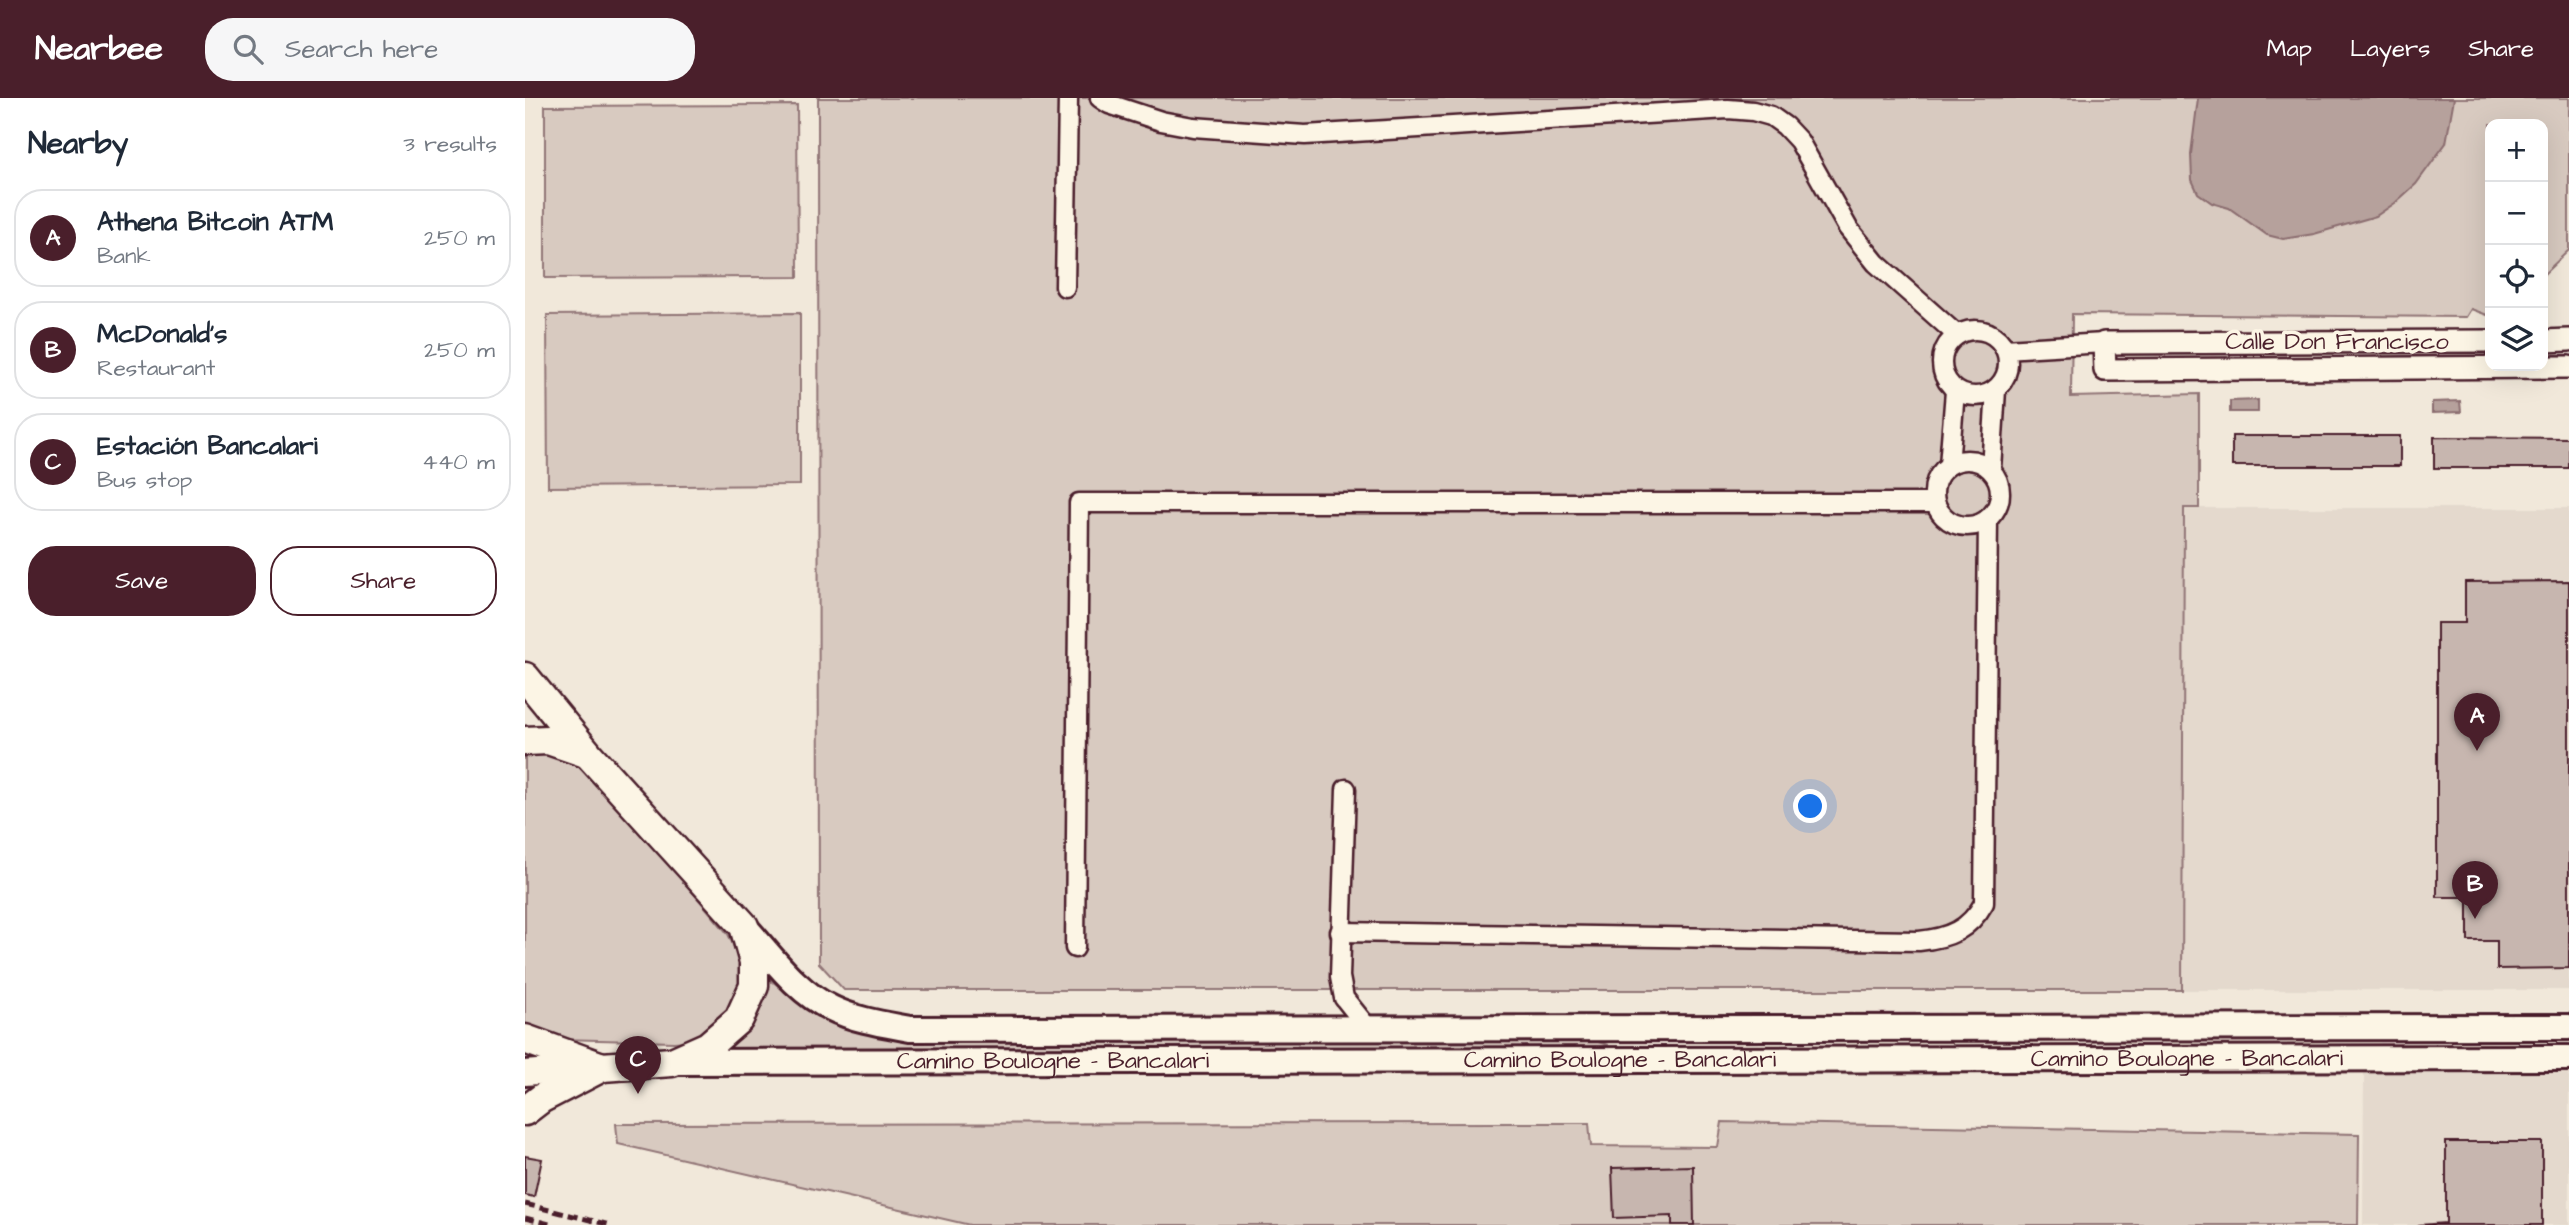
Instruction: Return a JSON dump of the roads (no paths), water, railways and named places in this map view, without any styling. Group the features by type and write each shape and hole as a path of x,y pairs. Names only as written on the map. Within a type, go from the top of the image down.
{"main road":[{"path":"525,677 589,755 744,926 754,962 754,986 739,1019 708,1046 672,1062 525,1073"},
{"path":"525,741 548,740 589,755"},
{"name":"Camino Boulogne - Bancalari","path":"744,926 809,995 830,1008 862,1019 910,1029 2569,1027"},
{"path":"525,1039 601,1067"},
{"name":"Camino Boulogne - Bancalari","path":"672,1062 2569,1058"},
{"path":"525,1111 543,1098 601,1067"}],"street":[{"path":"1065,286 1068,98"},
{"path":"1100,98 1109,104 1161,121 1193,127 1305,135 1728,109 1772,116 1792,134 1848,228 1876,263 1957,335"},
{"path":"1340,932 1919,941 1943,938 1959,932 1971,922 1984,903 1987,519 1999,501 1997,479 1991,469 1996,390 2007,371 2005,349 1999,340 1979,330 1957,335 1948,343 1941,363 1948,383 1955,391 1975,397 1996,390"},
{"name":"Calle Don Francisco","path":"2485,341 2104,343 2105,370 2569,367"},
{"path":"2548,341 2569,341"},
{"path":"2005,349 2104,343"},
{"path":"1955,391 1949,465 1935,482 1935,503 1947,520 1957,525 1968,526 1987,519"},
{"path":"1949,465 1971,460 1991,469"},
{"path":"1075,948 1079,503 1935,503"},
{"path":"1346,789 1340,976 1345,998 1368,1028"}],"railway":[{"path":"525,1204 610,1225"},
{"path":"525,1218 554,1225"}],"place":[{"name":"Athena Bitcoin ATM","path":"2477,751"},
{"name":"McDonald's","path":"2475,919"},
{"name":"Estación Bancalari","path":"638,1094"}]}
